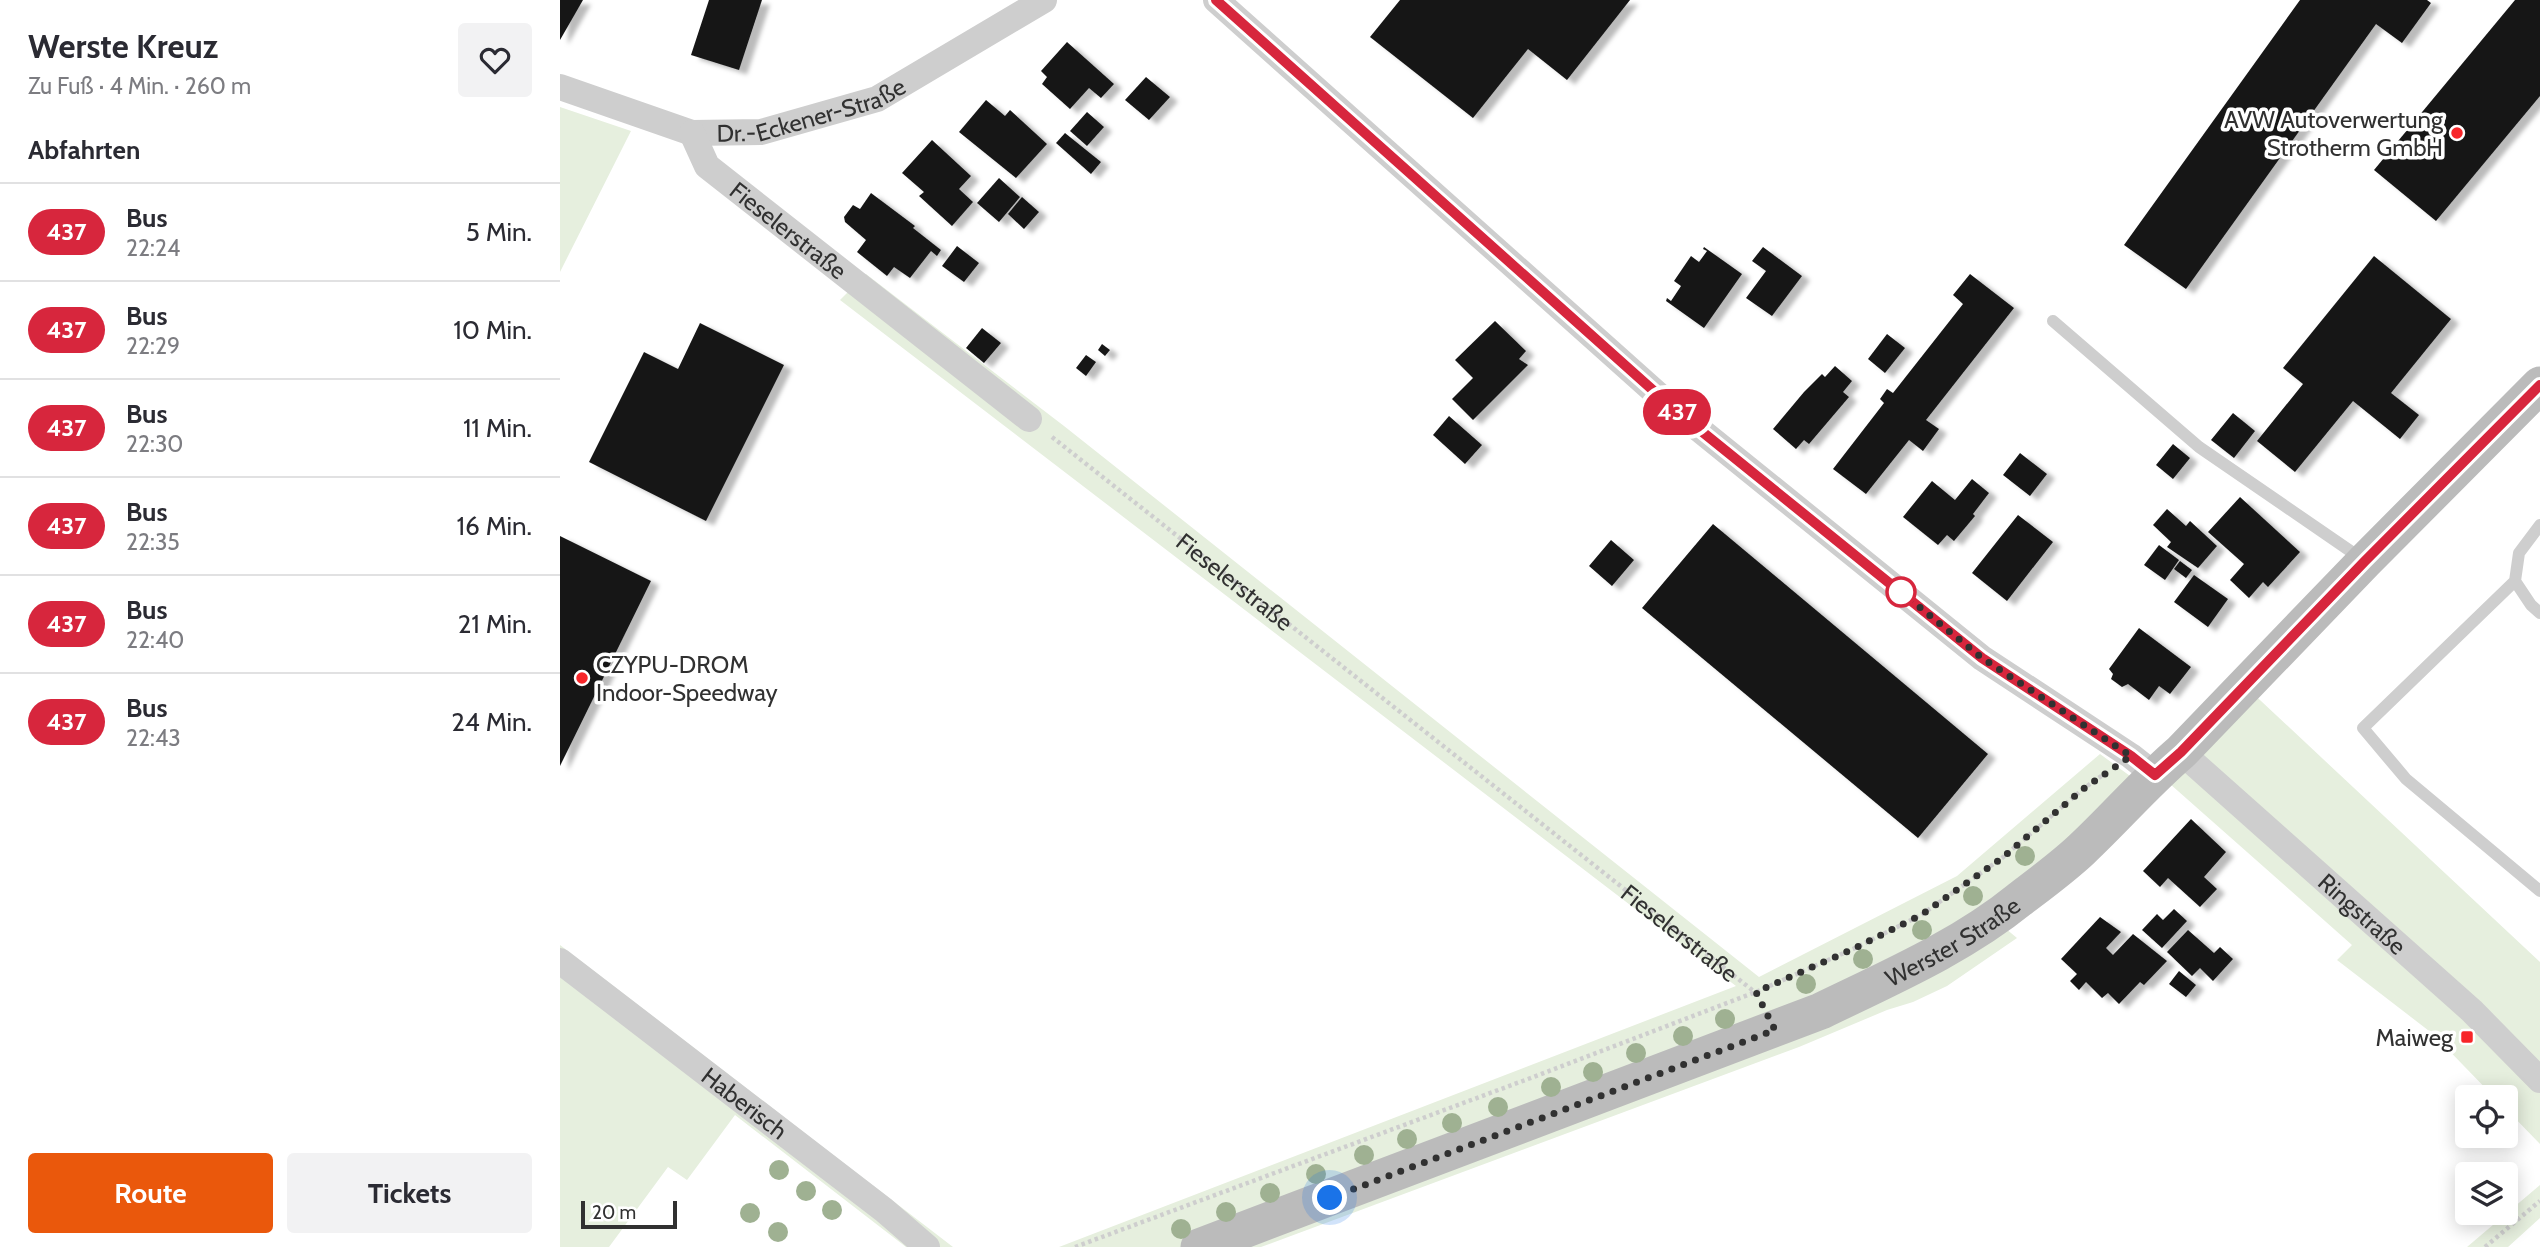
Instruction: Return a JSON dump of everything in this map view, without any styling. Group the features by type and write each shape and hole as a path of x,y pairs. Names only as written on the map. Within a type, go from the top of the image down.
{"main road":[{"name":"Werster Straße","path":"1199,1247 1775,1030 1919,964 1982,926 2018,901 2082,849 2155,761 2365,561 2540,385"}],"street":[{"name":"Dr.-Eckener-Straße","path":"560,87 692,133 761,131 877,99 1044,0"},
{"name":"Ringstraße","path":"1216,0 1674,409 1982,658 2155,761 2472,1011 2540,1080"},
{"name":"Fieselerstraße","path":"692,133 707,166 1029,419"},
{"name":"Haberisch","path":"560,961 869,1210 927,1247"}],"lane":[{"path":"2053,321 2199,447 2365,561"},
{"path":"2540,525 2519,553 2515,581 2363,728 2406,779 2540,891"},
{"path":"2515,581 2531,605 2540,613"}],"path":[{"name":"Fieselerstraße","path":"1029,419 1756,992 1775,1030"},
{"path":"1075,1247 1756,992 1853,949 1921,915 2002,858 2083,789 2155,761"},
{"path":"2485,1247 2540,1201"}],"green space":[{"path":"560,107 631,131 560,272"},
{"path":"866,274 1064,426 1759,977 1957,876 2100,754 2152,792 2005,928 2017,938 1947,986 1913,1002 1261,1247 1059,1247 1736,986 840,300"},
{"path":"2245,686 2540,962 2540,1144 2518,1121 2518,1085 2482,1085 2433,1034 2337,960 2352,945 2161,776"},
{"path":"560,945 953,1247 906,1247 735,1115 687,1180 668,1167 609,1247 560,1247"},
{"path":"2540,1185 2540,1218 2508,1247 2467,1247 2493,1225 2518,1225 2518,1204"}],"building":[{"path":"560,0 583,0 560,40"},
{"path":"709,0 762,0 739,70 691,55"},
{"path":"1400,0 1630,0 1567,80 1528,49 1473,118 1370,37"},
{"path":"2300,0 2427,0 2431,3 2402,43 2376,24 2186,289 2124,245"},
{"name":"AVW Autoverwertung Strotherm GmbH","path":"2515,0 2540,0 2540,96 2436,221 2374,170"},
{"path":"1067,42 1114,84 1101,98 1089,88 1070,109 1042,84 1047,77 1041,71"},
{"path":"1146,77 1170,97 1149,120 1125,100"},
{"path":"986,100 1005,116 1010,110 1047,144 1016,178 959,132"},
{"path":"1087,112 1104,127 1087,146 1070,131"},
{"path":"1065,133 1101,162 1091,174 1056,143"},
{"path":"932,140 971,176 959,189 973,202 952,226 919,196 924,192 902,173"},
{"path":"999,178 1020,197 999,222 977,203"},
{"path":"871,193 915,226 913,228 941,250 937,256 931,251 910,278 894,267 887,276 857,252 866,240 845,222 844,217 853,205 860,209"},
{"path":"1022,197 1039,212 1024,229 1008,214"},
{"path":"957,246 979,263 964,282 942,266"},
{"path":"1704,247 1742,274 1704,328 1666,301 1667,298 1671,301 1681,286 1674,281 1691,256 1699,262 1707,251"},
{"path":"1763,247 1802,276 1772,316 1746,298 1766,271 1752,261"},
{"path":"2374,256 2451,319 2391,393 2419,415 2400,439 2353,401 2295,472 2257,441 2303,384 2283,368"},
{"path":"1970,274 2014,308 1926,420 1939,429 1923,451 1909,440 1866,494 1833,469 1884,403 1880,399 1887,389 1893,393 1963,304 1953,295"},
{"path":"1495,321 1526,351 1519,359 1528,365 1473,420 1452,399 1473,378 1455,360"},
{"path":"700,323 784,365 706,521 589,462 644,352 678,369"},
{"path":"982,328 1001,343 984,363 966,348"},
{"path":"1887,334 1905,348 1885,373 1868,359"},
{"path":"1102,344 1110,350 1105,356 1098,350"},
{"path":"1086,355 1096,362 1086,376 1076,368"},
{"path":"1835,366 1852,381 1843,392 1849,397 1809,444 1804,440 1796,449 1773,429 1804,392 1822,374 1825,377"},
{"path":"2233,413 2255,431 2234,458 2211,440"},
{"path":"1449,416 1482,445 1465,464 1433,435"},
{"path":"2173,444 2190,458 2173,479 2156,465"},
{"path":"2020,453 2047,474 2030,496 2003,475"},
{"path":"1972,479 1989,493 1973,514 1975,516 1954,541 1947,535 1938,545 1903,517 1932,481 1955,500"},
{"path":"2240,497 2300,552 2268,587 2263,582 2249,598 2230,580 2244,564 2208,532"},
{"path":"2167,509 2186,526 2190,521 2217,546 2198,568 2167,547 2171,542 2153,525"},
{"path":"2018,515 2053,542 2007,601 1972,573"},
{"path":"1713,524 1988,754 1918,838 1642,608"},
{"name":"CZYPU-DROM Indoor-Speedway","path":"560,536 651,581 560,766"},
{"path":"1611,540 1634,560 1612,586 1589,566"},
{"path":"2159,545 2179,560 2165,580 2144,565"},
{"path":"2180,561 2192,570 2186,578 2174,569"},
{"path":"2194,575 2228,599 2208,627 2174,602"},
{"path":"2139,628 2191,667 2170,694 2159,686 2149,700 2128,684 2122,687 2111,679 2113,674 2109,669"},
{"path":"2191,819 2226,852 2204,877 2217,889 2200,907 2168,878 2160,887 2143,871"},
{"path":"2174,909 2187,921 2162,948 2142,930 2157,914 2163,920"},
{"path":"2100,917 2121,932 2106,948 2113,955 2133,934 2167,961 2144,985 2140,982 2119,1004 2108,993 2102,998 2086,982 2079,990 2070,981 2077,974 2061,959"},
{"path":"2188,930 2214,953 2220,947 2233,959 2213,981 2200,968 2192,976 2167,952"},
{"path":"2179,971 2196,985 2186,997 2169,984"}],"bus line":[{"name":"437","path":"1216,0 1674,409 1982,658 2131,756 2155,775 2181,752 2540,385"}],"place":[{"name":"AVW Autoverwertung Strotherm GmbH","path":"2457,133"},
{"name":"CZYPU-DROM Indoor-Speedway","path":"582,678"},
{"name":"Maiweg","path":"2467,1037"}],"route":[{"path":"1330,1198 1775,1030 1756,992 1921,915 2002,858 2083,789 2131,756 1982,658 1901,592"}]}
